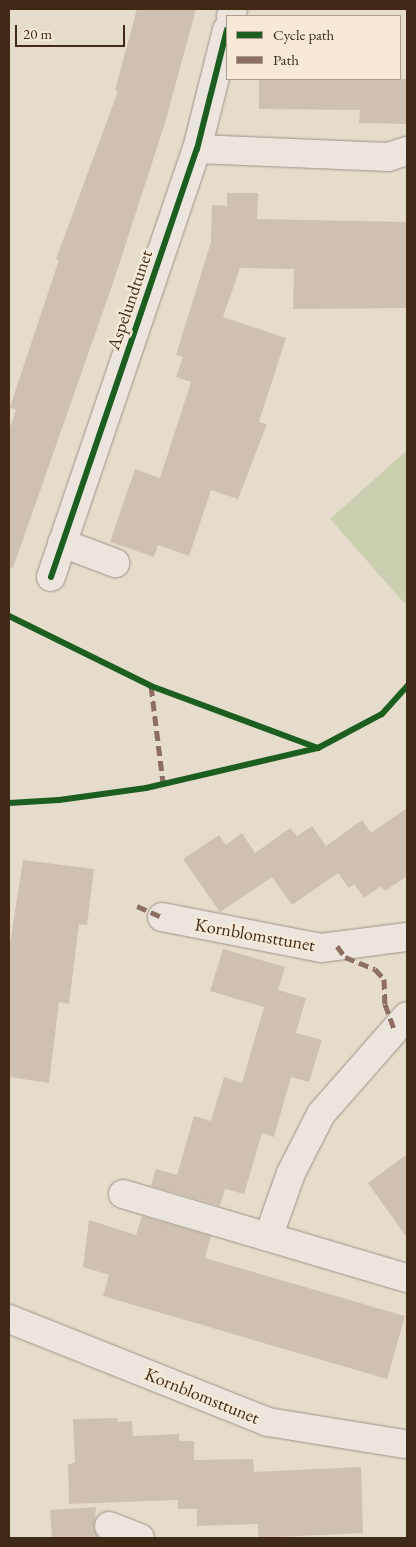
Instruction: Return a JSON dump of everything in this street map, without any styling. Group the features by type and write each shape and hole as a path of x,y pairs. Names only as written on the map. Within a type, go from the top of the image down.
{"street":[{"name":"Aspelundtunet","path":"51,577 197,148 226,34"},
{"path":"197,148 388,157 407,150"},
{"path":"62,543 115,563"},
{"name":"Kornblomsttunet","path":"162,917 321,948 407,936"},
{"path":"269,1235 291,1173 321,1114 407,1016"},
{"path":"123,1194 269,1235 407,1278"},
{"name":"Kornblomsttunet","path":"9,1319 268,1422 406,1445"},
{"path":"108,1526 140,1538"}],"green space":[{"path":"407,450 407,603 406,605 330,519"}],"building":[{"path":"137,9 196,9 165,123 114,280 13,568 9,567 9,430 16,410 10,407 59,260 56,259 118,91 115,90"},
{"path":"407,79 407,124 359,123 360,110 259,109 259,80"},
{"path":"227,193 258,193 257,219 407,222 407,308 293,309 294,269 240,268 223,317 286,338 259,422 267,424 238,499 211,490 189,556 158,545 154,557 110,542 135,469 160,478 191,382 176,377 183,357 176,355 211,242 212,205 227,206"},
{"path":"407,808 407,876 385,891 381,886 364,898 354,884 349,888 338,873 292,905 272,877 220,912 183,859 219,835 226,845 242,833 255,853 290,828 297,836 312,826 326,846 362,820 371,833"},
{"path":"23,860 94,869 87,925 79,924 69,1004 59,1002 49,1083 9,1077 9,950"},
{"path":"223,949 285,967 278,990 306,998 296,1033 322,1040 309,1082 291,1077 274,1137 262,1133 244,1194 225,1189 220,1206 151,1186 156,1169 177,1175 194,1116 211,1121 224,1077 242,1083 264,1007 210,991"},
{"path":"407,1154 407,1238 368,1183"},
{"path":"142,1216 211,1236 205,1258 405,1316 387,1379 103,1296 109,1275 83,1267 89,1220 136,1235"},
{"path":"117,1418 118,1422 132,1421 133,1436 179,1434 179,1441 194,1441 194,1460 253,1459 254,1472 361,1467 363,1533 258,1538 258,1524 197,1526 197,1509 178,1509 178,1500 69,1504 68,1464 75,1463 73,1419"},
{"path":"96,1507 94,1528 98,1538 52,1538 50,1510"}],"marked path":[{"path":"151,686 163,782"},
{"path":"137,906 162,917"},
{"path":"337,946 345,957 375,969 384,979 385,1004 395,1031"}],"cycle path":[{"path":"51,577 197,149 226,34"},
{"path":"9,616 151,686 318,748 382,714 407,686"},
{"path":"9,803 59,800 146,788 318,748"}]}
